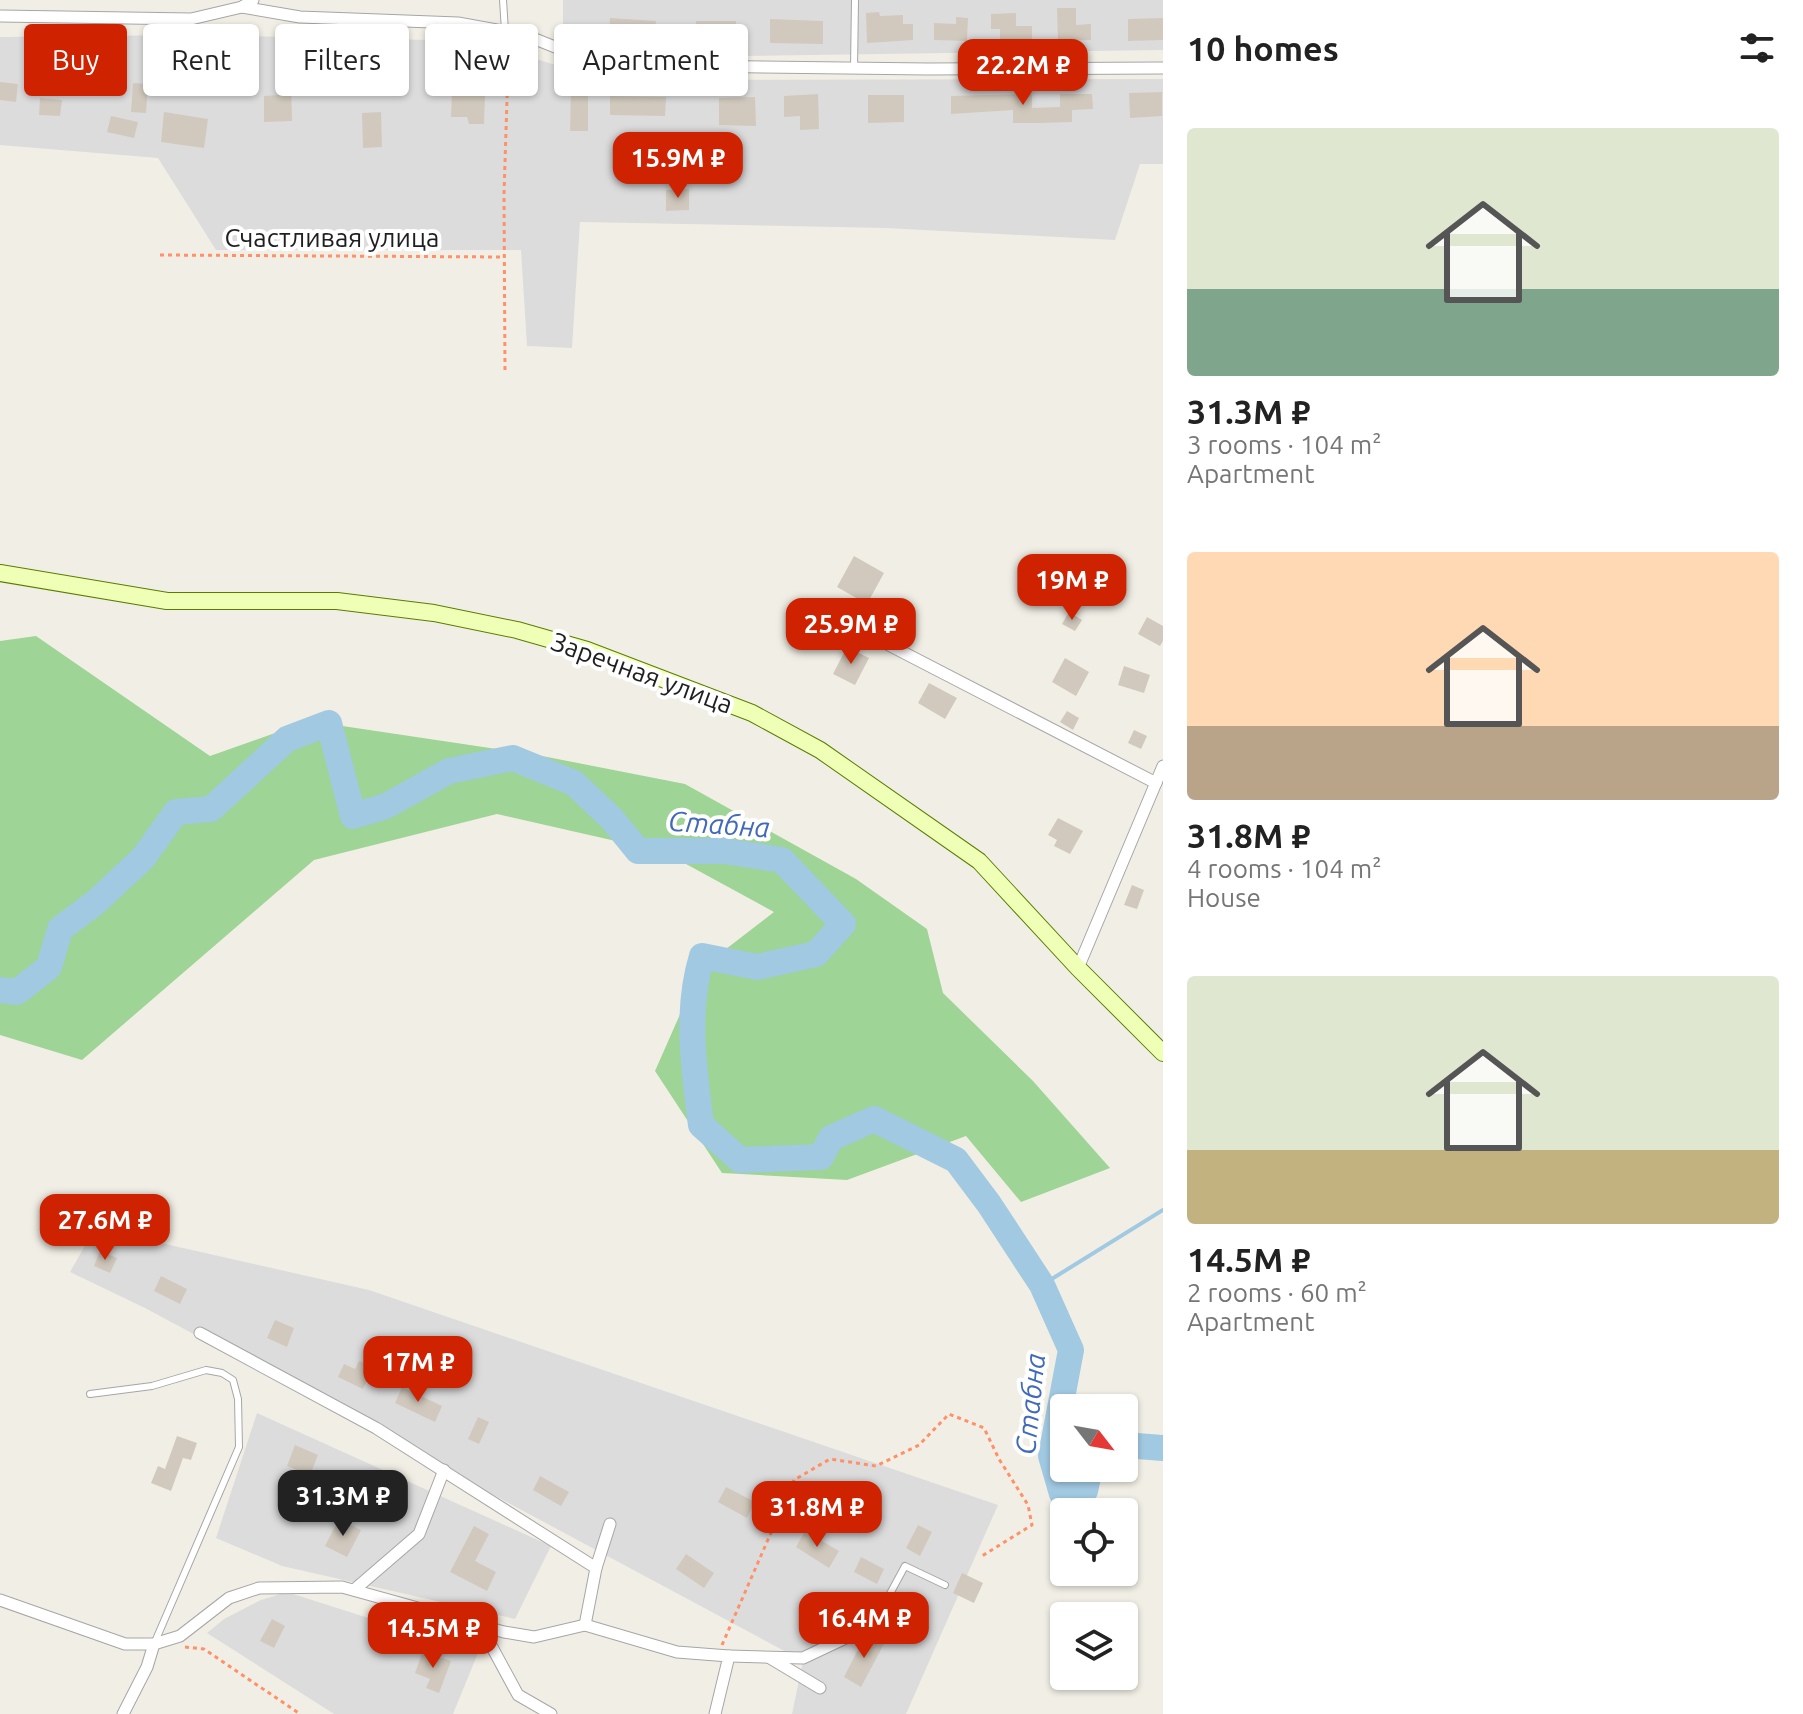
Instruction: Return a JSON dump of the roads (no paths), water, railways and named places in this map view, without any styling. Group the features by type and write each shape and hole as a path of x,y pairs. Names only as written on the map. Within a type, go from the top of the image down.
{"street":[{"path":"0,16 191,19 242,7 253,0"},
{"path":"242,7 300,17 464,24"},
{"path":"538,40 600,65 854,69 1163,68"},
{"name":"Заречная улица","path":"0,573 167,601 337,601 434,613 517,630 587,650 752,713 820,750 979,861 1078,968 1163,1053"},
{"path":"887,644 1156,783"},
{"path":"1078,968 1163,766"},
{"path":"200,1333 376,1428 596,1568"},
{"path":"354,1590 419,1534 444,1470"},
{"path":"585,1625 596,1568 610,1524"},
{"path":"0,1600 125,1644 154,1644 180,1636 229,1598 259,1588 342,1587 534,1637 585,1625 677,1652 723,1656 803,1658 873,1625"},
{"path":"480,1625 518,1695 551,1714"},
{"path":"123,1714 147,1667 154,1644"},
{"path":"715,1714 723,1656"},
{"path":"769,1657 820,1688"}],"lane":[{"path":"503,0 505,24"},
{"path":"854,69 855,0"},
{"path":"90,1394 152,1386 206,1370 222,1373 233,1380 238,1399 239,1447 154,1644"},
{"path":"873,1625 905,1566 945,1585"}],"waterway":[{"name":"Стабна","path":"0,990 17,992 49,967 60,929 96,902 143,858 176,812 211,809 287,739 329,723 353,816 386,806 449,771 513,758 574,783 612,819 638,851 724,851 782,860 843,924 816,954 757,967 702,956 692,1019 701,1125 740,1160 821,1157 831,1138 874,1119 956,1160 1042,1285 1071,1350 1063,1394"},
{"path":"1042,1285 1163,1210"},
{"name":"Стабна","path":"1138,1446 1163,1448"},
{"name":"Стабна","path":"1059,1482 1062,1494 1085,1491 1087,1482"}]}
